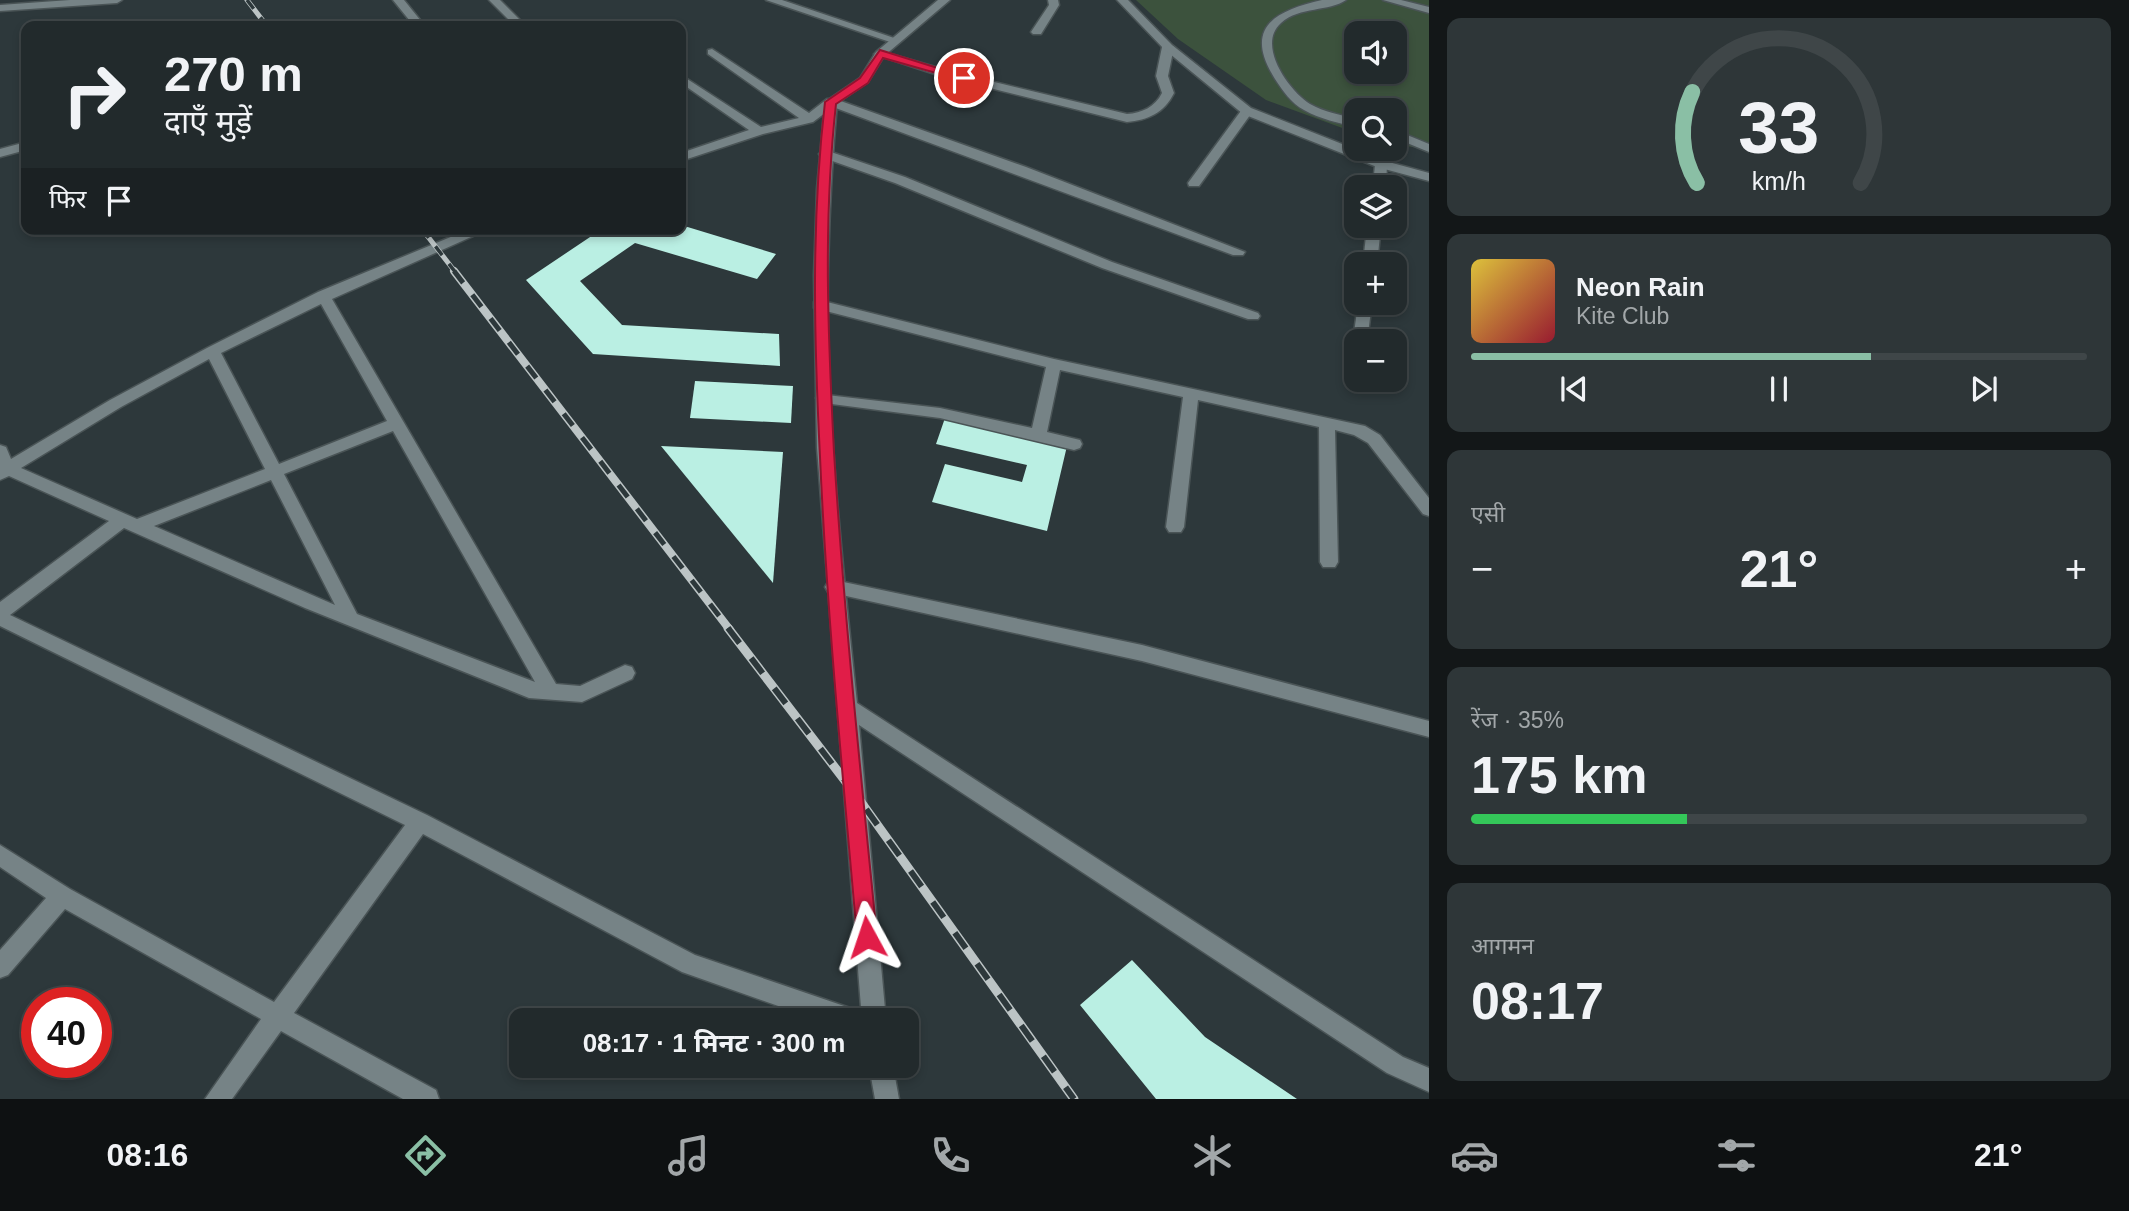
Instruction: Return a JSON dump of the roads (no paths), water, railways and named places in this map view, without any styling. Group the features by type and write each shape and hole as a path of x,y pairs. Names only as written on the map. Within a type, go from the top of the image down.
{"street":[{"path":"0,8 117,0"},
{"path":"398,0 416,21"},
{"path":"494,0 516,21"},
{"path":"771,0 894,40"},
{"path":"798,9 811,0"},
{"path":"686,155 759,131 809,119 864,80 880,54 894,40 945,0"},
{"path":"1037,32 1054,5 1053,0"},
{"path":"1122,0 1168,47 1247,111 1381,164 1429,177"},
{"path":"1341,0 1317,3 1278,18 1269,28 1264,43 1273,67 1299,103 1344,119"},
{"path":"1388,0 1429,10"},
{"path":"880,54 945,74 1127,118 1147,116 1166,99 1168,93 1162,76 1168,47"},
{"path":"712,52 809,119"},
{"path":"686,81 759,131"},
{"path":"831,102 825,154 819,305 834,587 873,1008"},
{"path":"831,102 1238,252"},
{"path":"1194,183 1247,111"},
{"path":"1407,139 1429,148"},
{"path":"0,153 21,147"},
{"path":"825,154 900,180 1107,265 1253,317"},
{"path":"1380,175 1381,164"},
{"path":"4,472 125,397 212,351 324,295 466,235"},
{"path":"324,295 551,693"},
{"path":"819,305 1054,364 1359,430 1374,439 1429,510"},
{"path":"212,351 351,619"},
{"path":"1038,435 1054,364"},
{"path":"1175,527 1191,394"},
{"path":"824,398 940,413 1074,444"},
{"path":"0,612 130,523 398,423"},
{"path":"1327,423 1329,562"},
{"path":"0,451 4,472"},
{"path":"4,472 130,523 351,619 529,690 582,694 625,673"},
{"path":"834,587 1142,653 1429,729"},
{"path":"0,618 420,822 690,964 816,1008"},
{"path":"847,706 1395,1065 1429,1080"},
{"path":"217,1099 420,822"},
{"path":"0,855 62,896 275,1017 427,1099"},
{"path":"0,967 62,896"},
{"path":"883,1078 887,1099"}],"railway":[{"path":"247,0 263,21"},
{"path":"427,235 456,273"},
{"path":"454,271 730,630"},
{"path":"728,628 856,795 1074,1099"}]}
